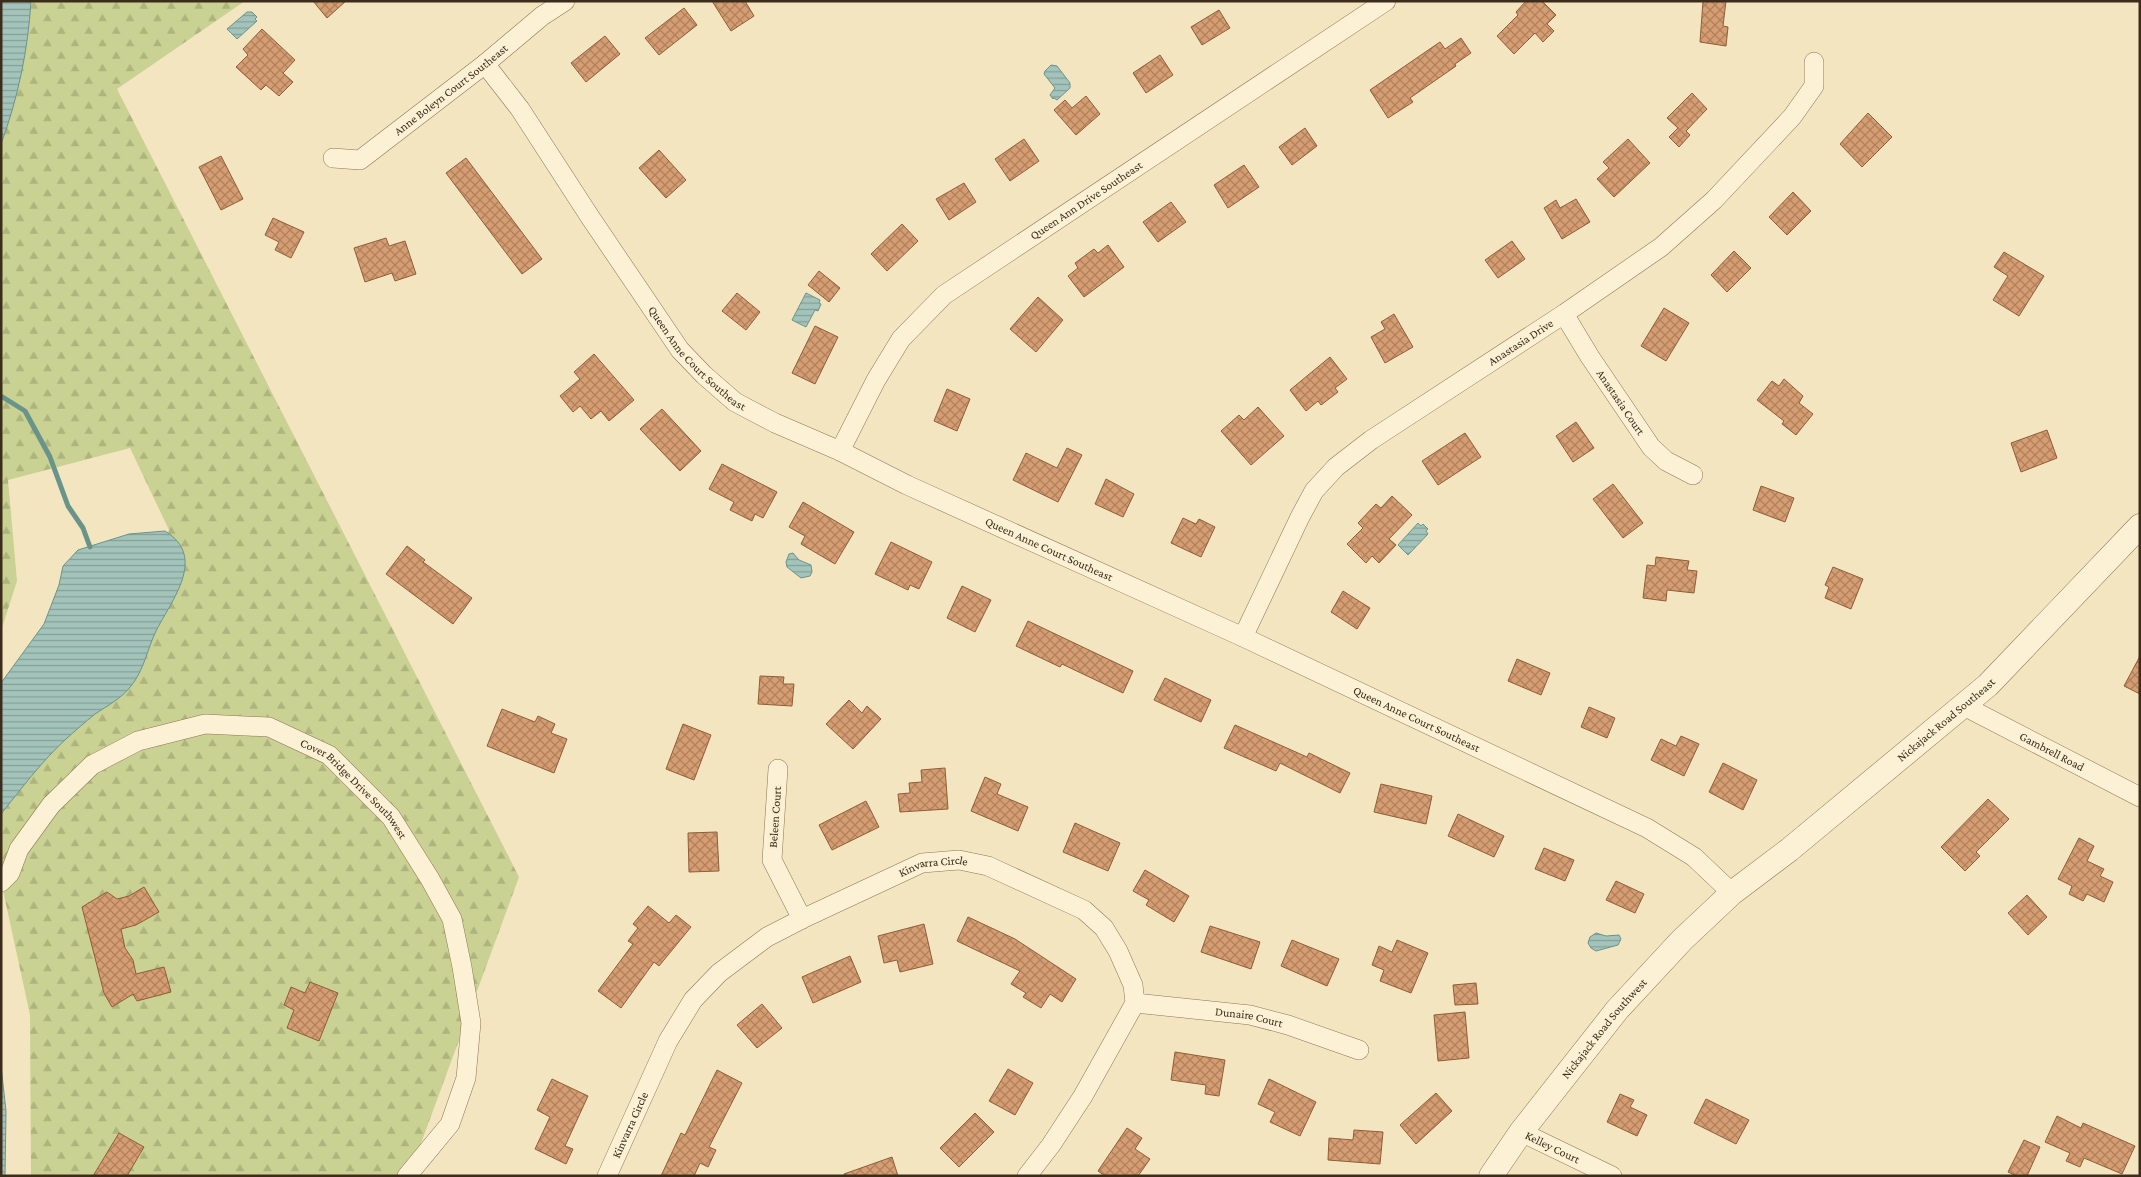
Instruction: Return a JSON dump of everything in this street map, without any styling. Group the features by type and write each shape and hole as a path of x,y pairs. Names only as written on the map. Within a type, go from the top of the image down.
{"street":[{"name":"Anne Boleyn Court Southeast","path":"333,158 360,160 485,64 542,16 564,1"},
{"name":"Queen Ann Drive Southeast","path":"840,451 876,380 901,340 944,294 1386,1"},
{"name":"Anastasia Drive","path":"1243,637 1300,516 1314,492 1336,467 1371,440 1564,314 1661,247 1714,200 1798,109 1814,86 1814,62"},
{"name":"Queen Anne Court Southeast","path":"485,64 520,108 590,217 680,350 704,375 735,402 775,423 840,451 907,485 1243,637 1647,828 1694,857 1732,893"},
{"name":"Anastasia Court","path":"1564,314 1651,447 1666,461 1692,475"},
{"name":"Nickajack Road Southeast","path":"1732,893 1789,850 1988,685 2140,526"},
{"name":"Gambrell Road","path":"1964,706 2140,797"},
{"name":"Cover Bridge Drive Southwest","path":"1,882 10,873 18,849 51,805 92,765 138,741 205,724 269,727 328,756 391,818 430,879 452,919 462,967 471,1023 466,1078 450,1124 407,1176"},
{"name":"Beleen Court","path":"778,769 772,860 802,918"},
{"name":"Kinvarra Circle","path":"607,1176 668,1041 693,1000 719,973 768,937 802,918 922,863 959,860 988,866 1084,910 1104,928 1118,951 1133,984 1135,1003"},
{"name":"Nickajack Road Southwest","path":"1491,1176 1521,1132 1617,1010 1682,940 1732,893"},
{"name":"Dunaire Court","path":"1135,1003 1250,1016 1288,1025 1359,1050"},
{"path":"1027,1176 1051,1145 1077,1104 1135,1003"},
{"name":"Kelley Court","path":"1521,1132 1612,1176"}],"green space":[{"path":"1,1 245,1 117,89 519,877 409,1176 31,1176 30,1015 1,881 1,806 131,662 169,530 130,448 8,480 17,581 1,631"}],"water":[{"path":"1,1 31,1 21,74 1,144"},
{"path":"247,12 252,12 257,17 255,19 257,21 237,39 227,29"},
{"path":"1051,65 1057,66 1070,83 1070,88 1057,100 1053,99 1050,95 1055,88 1044,74"},
{"path":"806,293 820,300 819,303 821,304 818,311 815,310 806,327 792,320"},
{"path":"1418,523 1421,526 1423,524 1428,529 1426,531 1428,534 1408,555 1398,545"},
{"path":"165,531 178,542 184,553 185,566 177,593 156,631 135,680 123,694 95,714 48,757 1,814 1,683 44,624 59,585 63,566 78,550 129,534"},
{"path":"793,553 799,560 811,565 812,572 810,576 801,578 787,567 786,562 789,554"},
{"path":"1596,933 1606,936 1619,935 1621,939 1618,945 1596,951 1588,943 1590,937"},
{"path":"1,1066 6,1111 5,1176 1,1176"}],"building":[{"path":"313,1 346,1 327,18"},
{"path":"712,1 745,1 754,16 731,31"},
{"path":"1526,1 1542,1 1556,15 1547,24 1554,31 1543,42 1535,33 1514,54 1497,36 1518,15 1516,12"},
{"path":"1703,1 1726,1 1723,26 1728,27 1726,46 1700,42"},
{"path":"684,8 697,25 659,55 645,38"},
{"path":"1219,10 1230,28 1202,45 1191,27"},
{"path":"262,29 295,60 283,73 293,82 279,96 266,85 261,90 236,67 248,55 243,49"},
{"path":"605,36 620,54 586,82 571,63"},
{"path":"1461,38 1471,53 1455,64 1456,66 1410,98 1413,102 1388,118 1370,90 1440,42 1445,49"},
{"path":"1160,55 1173,75 1146,93 1133,73"},
{"path":"1692,93 1707,109 1686,131 1690,135 1679,147 1669,137 1678,128 1667,118"},
{"path":"1086,96 1100,114 1076,135 1054,110 1065,100 1072,108"},
{"path":"1868,113 1892,137 1862,167 1840,144"},
{"path":"1305,128 1317,146 1292,165 1279,147"},
{"path":"1024,139 1039,161 1010,181 995,159"},
{"path":"1628,139 1650,163 1614,197 1597,179 1609,168 1603,162"},
{"path":"659,150 686,180 666,198 639,168"},
{"path":"221,156 243,199 221,210 199,167"},
{"path":"466,158 542,259 522,274 446,173"},
{"path":"1244,165 1259,187 1228,208 1214,185"},
{"path":"964,183 976,202 949,220 936,199"},
{"path":"1793,192 1811,211 1787,235 1769,217"},
{"path":"1576,199 1590,222 1562,239 1544,208 1556,200 1560,208"},
{"path":"1171,202 1186,222 1158,242 1143,222"},
{"path":"273,218 304,232 291,258 275,250 279,242 265,235"},
{"path":"902,224 918,241 887,271 871,254"},
{"path":"386,238 389,246 405,241 416,274 395,281 392,273 365,282 354,248"},
{"path":"1512,241 1525,259 1498,278 1485,260"},
{"path":"1108,245 1124,267 1084,297 1068,276 1078,268 1075,263 1094,249 1098,253"},
{"path":"1734,251 1751,268 1727,292 1711,275"},
{"path":"2004,252 2044,276 2019,316 1993,300 2008,276 1994,267"},
{"path":"819,271 840,288 829,302 808,285"},
{"path":"737,293 760,312 746,330 722,311"},
{"path":"1038,297 1063,320 1036,352 1010,329"},
{"path":"1664,308 1689,323 1666,361 1641,346"},
{"path":"1394,314 1413,347 1385,363 1371,337 1385,329 1381,322"},
{"path":"815,326 838,337 815,384 792,373"},
{"path":"594,354 634,400 609,421 601,411 591,419 580,406 573,412 560,396 580,379 574,372"},
{"path":"1330,357 1347,379 1335,388 1338,392 1321,405 1318,401 1306,411 1290,390"},
{"path":"1784,379 1803,396 1799,403 1813,414 1796,435 1782,424 1784,421 1757,400 1772,381 1779,386"},
{"path":"947,389 970,399 957,431 934,421"},
{"path":"1258,407 1284,436 1251,465 1221,431 1239,415 1244,420"},
{"path":"662,409 701,451 680,471 640,429"},
{"path":"1576,422 1594,448 1573,462 1556,436"},
{"path":"2047,430 2057,458 2021,472 2011,443"},
{"path":"1465,433 1481,457 1438,485 1422,461"},
{"path":"1067,448 1082,455 1058,502 1013,480 1026,453 1057,468"},
{"path":"722,464 777,492 763,518 755,514 752,521 730,510 734,502 709,489"},
{"path":"1106,479 1134,494 1123,517 1095,504"},
{"path":"1613,484 1643,523 1623,538 1593,499"},
{"path":"1761,486 1794,498 1785,522 1753,510"},
{"path":"1392,496 1412,515 1389,539 1396,545 1379,563 1372,556 1366,563 1347,544 1363,528 1358,523 1376,504 1381,508"},
{"path":"803,502 854,532 835,564 801,544 805,536 789,527"},
{"path":"1183,518 1196,524 1199,519 1215,527 1201,557 1171,543"},
{"path":"891,542 932,562 919,589 910,585 908,590 875,574"},
{"path":"407,546 425,560 423,562 472,598 453,624 386,574"},
{"path":"1656,557 1689,561 1687,570 1697,571 1694,593 1667,590 1666,601 1643,598 1647,565 1655,566"},
{"path":"1833,567 1863,579 1851,609 1825,598 1829,587 1825,585"},
{"path":"962,586 991,600 975,632 947,618"},
{"path":"1343,591 1370,608 1357,629 1331,612"},
{"path":"1028,621 1133,671 1123,693 1062,664 1060,667 1016,646"},
{"path":"2140,656 2140,694 2124,686"},
{"path":"1517,659 1550,673 1541,695 1508,681"},
{"path":"760,676 784,677 783,684 794,684 792,706 758,704"},
{"path":"1165,678 1211,700 1201,722 1154,700"},
{"path":"849,700 862,713 867,706 881,719 853,749 826,724"},
{"path":"1589,707 1615,718 1607,738 1581,727"},
{"path":"502,709 535,722 538,716 555,724 551,733 567,739 554,773 487,746"},
{"path":"683,724 711,735 694,780 666,769"},
{"path":"1235,725 1307,757 1309,753 1350,773 1340,793 1280,763 1276,771 1224,748"},
{"path":"1681,736 1699,744 1684,776 1651,760 1661,739 1676,746"},
{"path":"1723,763 1757,780 1743,810 1709,792"},
{"path":"945,768 948,809 900,812 898,794 910,793 909,783 922,782 921,770"},
{"path":"985,777 1001,784 997,794 1028,807 1018,831 971,811"},
{"path":"1381,784 1432,796 1426,824 1374,812"},
{"path":"1988,799 2009,819 1976,852 1980,856 1965,871 1941,847"},
{"path":"866,801 879,827 832,850 819,825"},
{"path":"1458,814 1504,836 1494,857 1448,836"},
{"path":"1075,823 1120,843 1108,871 1063,852"},
{"path":"717,832 719,871 689,872 688,833"},
{"path":"2079,838 2094,846 2087,861 2104,869 2100,876 2113,882 2104,902 2087,894 2083,901 2069,894 2072,886 2058,879"},
{"path":"1544,848 1574,860 1565,881 1535,869"},
{"path":"1145,870 1189,896 1174,922 1146,905 1149,900 1133,891"},
{"path":"1616,881 1644,894 1635,913 1606,900"},
{"path":"144,887 159,912 136,925 121,929 125,948 133,960 136,974 164,967 171,992 137,1001 133,994 112,1007 104,993 82,907 107,892 117,899 129,896"},
{"path":"2027,895 2047,917 2028,935 2008,913"},
{"path":"648,906 669,923 676,915 691,927 659,966 654,962 621,1008 598,991 633,944 628,941 638,928 633,924"},
{"path":"968,917 1015,939 1076,979 1062,1002 1050,994 1041,1008 1023,997 1026,993 1011,984 1020,971 957,941"},
{"path":"924,924 933,964 900,972 897,960 884,963 878,936"},
{"path":"1210,926 1260,942 1251,969 1201,952"},
{"path":"1292,940 1339,959 1327,986 1281,966"},
{"path":"1397,940 1428,953 1411,993 1380,981 1384,970 1372,965 1379,946 1392,952"},
{"path":"850,956 861,982 813,1003 802,977"},
{"path":"310,982 338,993 319,1041 287,1028 294,1010 284,1005 291,987 305,993"},
{"path":"1476,983 1478,1004 1455,1005 1453,985"},
{"path":"762,1004 782,1028 757,1048 737,1025"},
{"path":"1465,1012 1469,1058 1438,1061 1434,1015"},
{"path":"1175,1052 1225,1060 1219,1096 1205,1094 1206,1085 1171,1080"},
{"path":"1008,1069 1033,1083 1015,1115 989,1101"},
{"path":"717,1070 742,1083 709,1147 716,1150 708,1167 700,1163 694,1176 661,1176 681,1133 685,1135"},
{"path":"552,1079 588,1096 565,1146 573,1149 566,1164 535,1149 550,1117 537,1110"},
{"path":"1269,1079 1316,1102 1300,1136 1270,1122 1275,1112 1258,1104"},
{"path":"1436,1093 1452,1111 1416,1144 1400,1125"},
{"path":"1620,1094 1634,1100 1630,1107 1647,1115 1637,1136 1607,1122"},
{"path":"1706,1099 1749,1120 1736,1144 1694,1123"},
{"path":"975,1113 994,1132 959,1167 940,1148"},
{"path":"2057,1116 2081,1128 2083,1123 2135,1146 2122,1174 2084,1158 2080,1167 2066,1161 2070,1153 2045,1142"},
{"path":"1127,1128 1142,1138 1135,1149 1150,1159 1138,1176 1105,1176 1098,1171"},
{"path":"1354,1130 1383,1132 1380,1164 1328,1160 1329,1138 1353,1140"},
{"path":"119,1133 144,1147 127,1176 93,1176"},
{"path":"2024,1140 2040,1147 2027,1176 2017,1176 2008,1172"},
{"path":"892,1157 898,1176 844,1176 844,1174"}],"waterway":[{"path":"1,396 25,411 50,457 68,506 83,528 90,547"}]}
